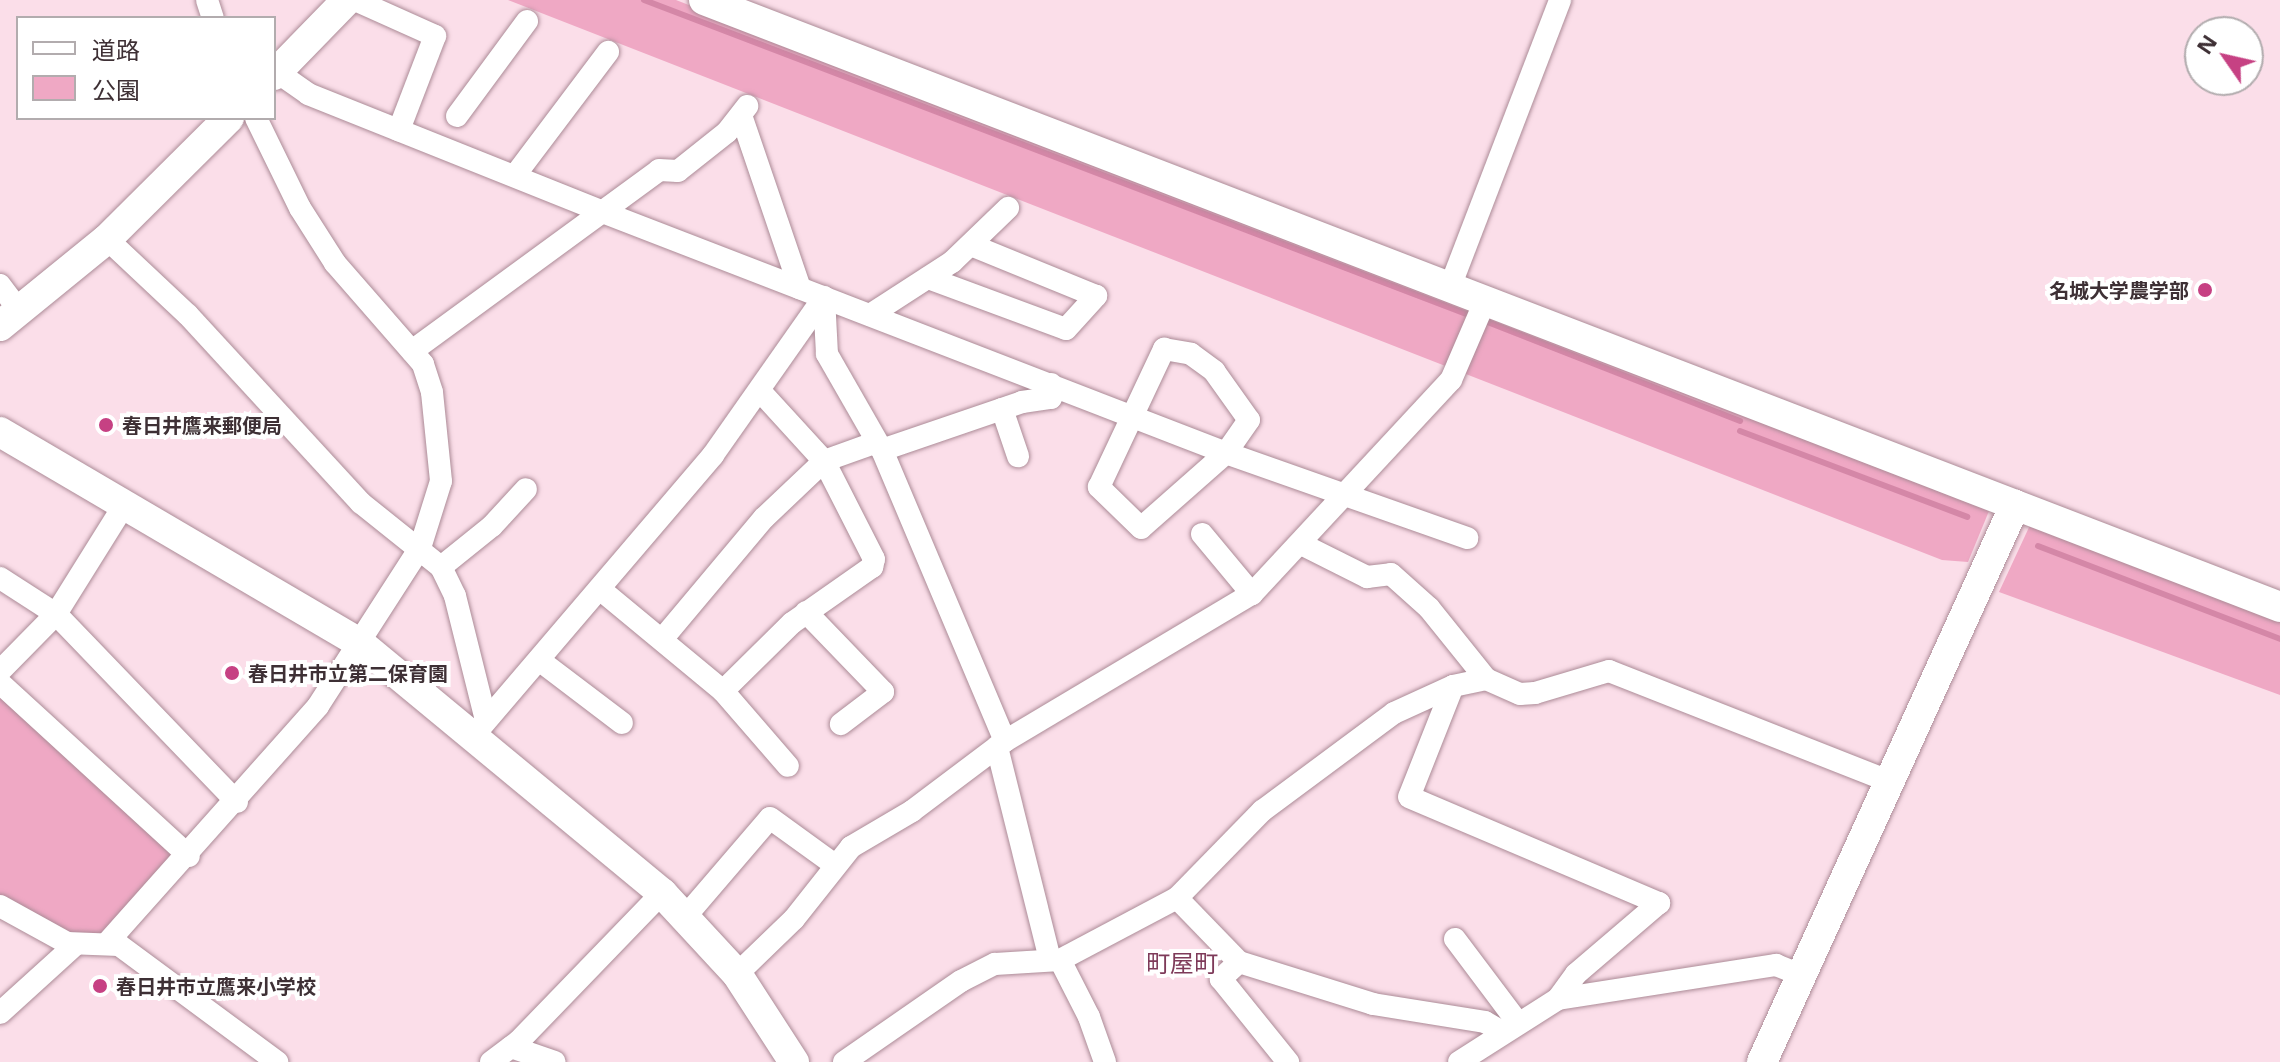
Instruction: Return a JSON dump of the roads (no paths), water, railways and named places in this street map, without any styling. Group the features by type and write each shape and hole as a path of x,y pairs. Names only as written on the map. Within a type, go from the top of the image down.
{"street":[{"path":"347,0 276,74 308,94 605,213 1226,453 1467,538"},
{"path":"355,0 435,36 399,130"},
{"path":"704,0 2280,607"},
{"path":"1450,287 1560,0"},
{"path":"457,116 527,21"},
{"path":"519,170 608,52"},
{"path":"412,351 605,213 659,170 678,171 745,112 800,288"},
{"path":"0,285 10,318 107,239 227,120"},
{"path":"107,943 189,856 318,706 361,644 420,548 441,481 432,392 423,364 335,263 300,208 257,120"},
{"path":"870,315 928,278 971,245 1008,208"},
{"path":"107,239 209,337 361,503 441,567 455,596 480,728"},
{"path":"928,278 1066,329 1096,296 971,245"},
{"path":"480,728 601,590 761,392 824,297"},
{"path":"824,297 827,354 879,446 1001,744 1055,960 1089,1017 1105,1062"},
{"path":"737,974 794,919 851,847 912,811 1001,744 1252,594 1451,380 1485,301"},
{"path":"1164,349 1191,354 1214,371 1249,420 1226,453 1141,528 1099,487 1164,349"},
{"path":"664,637 764,518 824,461 1002,409 1051,398 1051,384"},
{"path":"723,691 806,612 872,567 874,559 824,461 761,392"},
{"path":"1002,409 1018,456"},
{"path":"0,432 361,644 480,728 685,917 737,974 794,1062"},
{"path":"441,567 492,526 526,489"},
{"path":"0,671 56,614 124,505"},
{"path":"1762,1062 2015,505"},
{"path":"1202,534 1252,594"},
{"path":"1301,544 1367,577 1391,574 1429,608 1486,679 1520,694 1535,693 1609,671 1891,782"},
{"path":"0,578 56,614 237,802"},
{"path":"601,590 664,637 723,691 788,766"},
{"path":"806,612 883,692 841,724"},
{"path":"539,660 622,723"},
{"path":"844,1062 961,981 995,964 1055,960 1177,898 1262,811 1394,713 1453,686 1486,679"},
{"path":"0,683 189,856"},
{"path":"1453,686 1409,797 1659,903 1576,974 1558,999"},
{"path":"685,917 770,818 835,865"},
{"path":"491,1062 511,1047 662,893"},
{"path":"1177,898 1239,962 1373,1004 1510,1027"},
{"path":"0,906 75,945 119,945 277,1062"},
{"path":"1455,939 1510,1027"},
{"path":"0,1013 75,945"},
{"path":"1239,962 1221,979 1283,1060"},
{"path":"1459,1062 1558,999 1776,965 1803,976"},
{"path":"511,1047 555,1062"}],"waterway":[{"path":"644,0 1469,315"},
{"path":"1485,321 1740,421"},
{"path":"1740,431 1967,517"},
{"path":"2038,546 2280,639"}],"place":[{"name":"名城大学農学部","path":"2205,290"},
{"name":"春日井鷹来郵便局","path":"106,425"},
{"name":"春日井市立第二保育園","path":"232,673"},
{"name":"春日井市立鷹来小学校","path":"100,986"}],"district":[{"name":"町屋町","path":"1182,963"}]}
